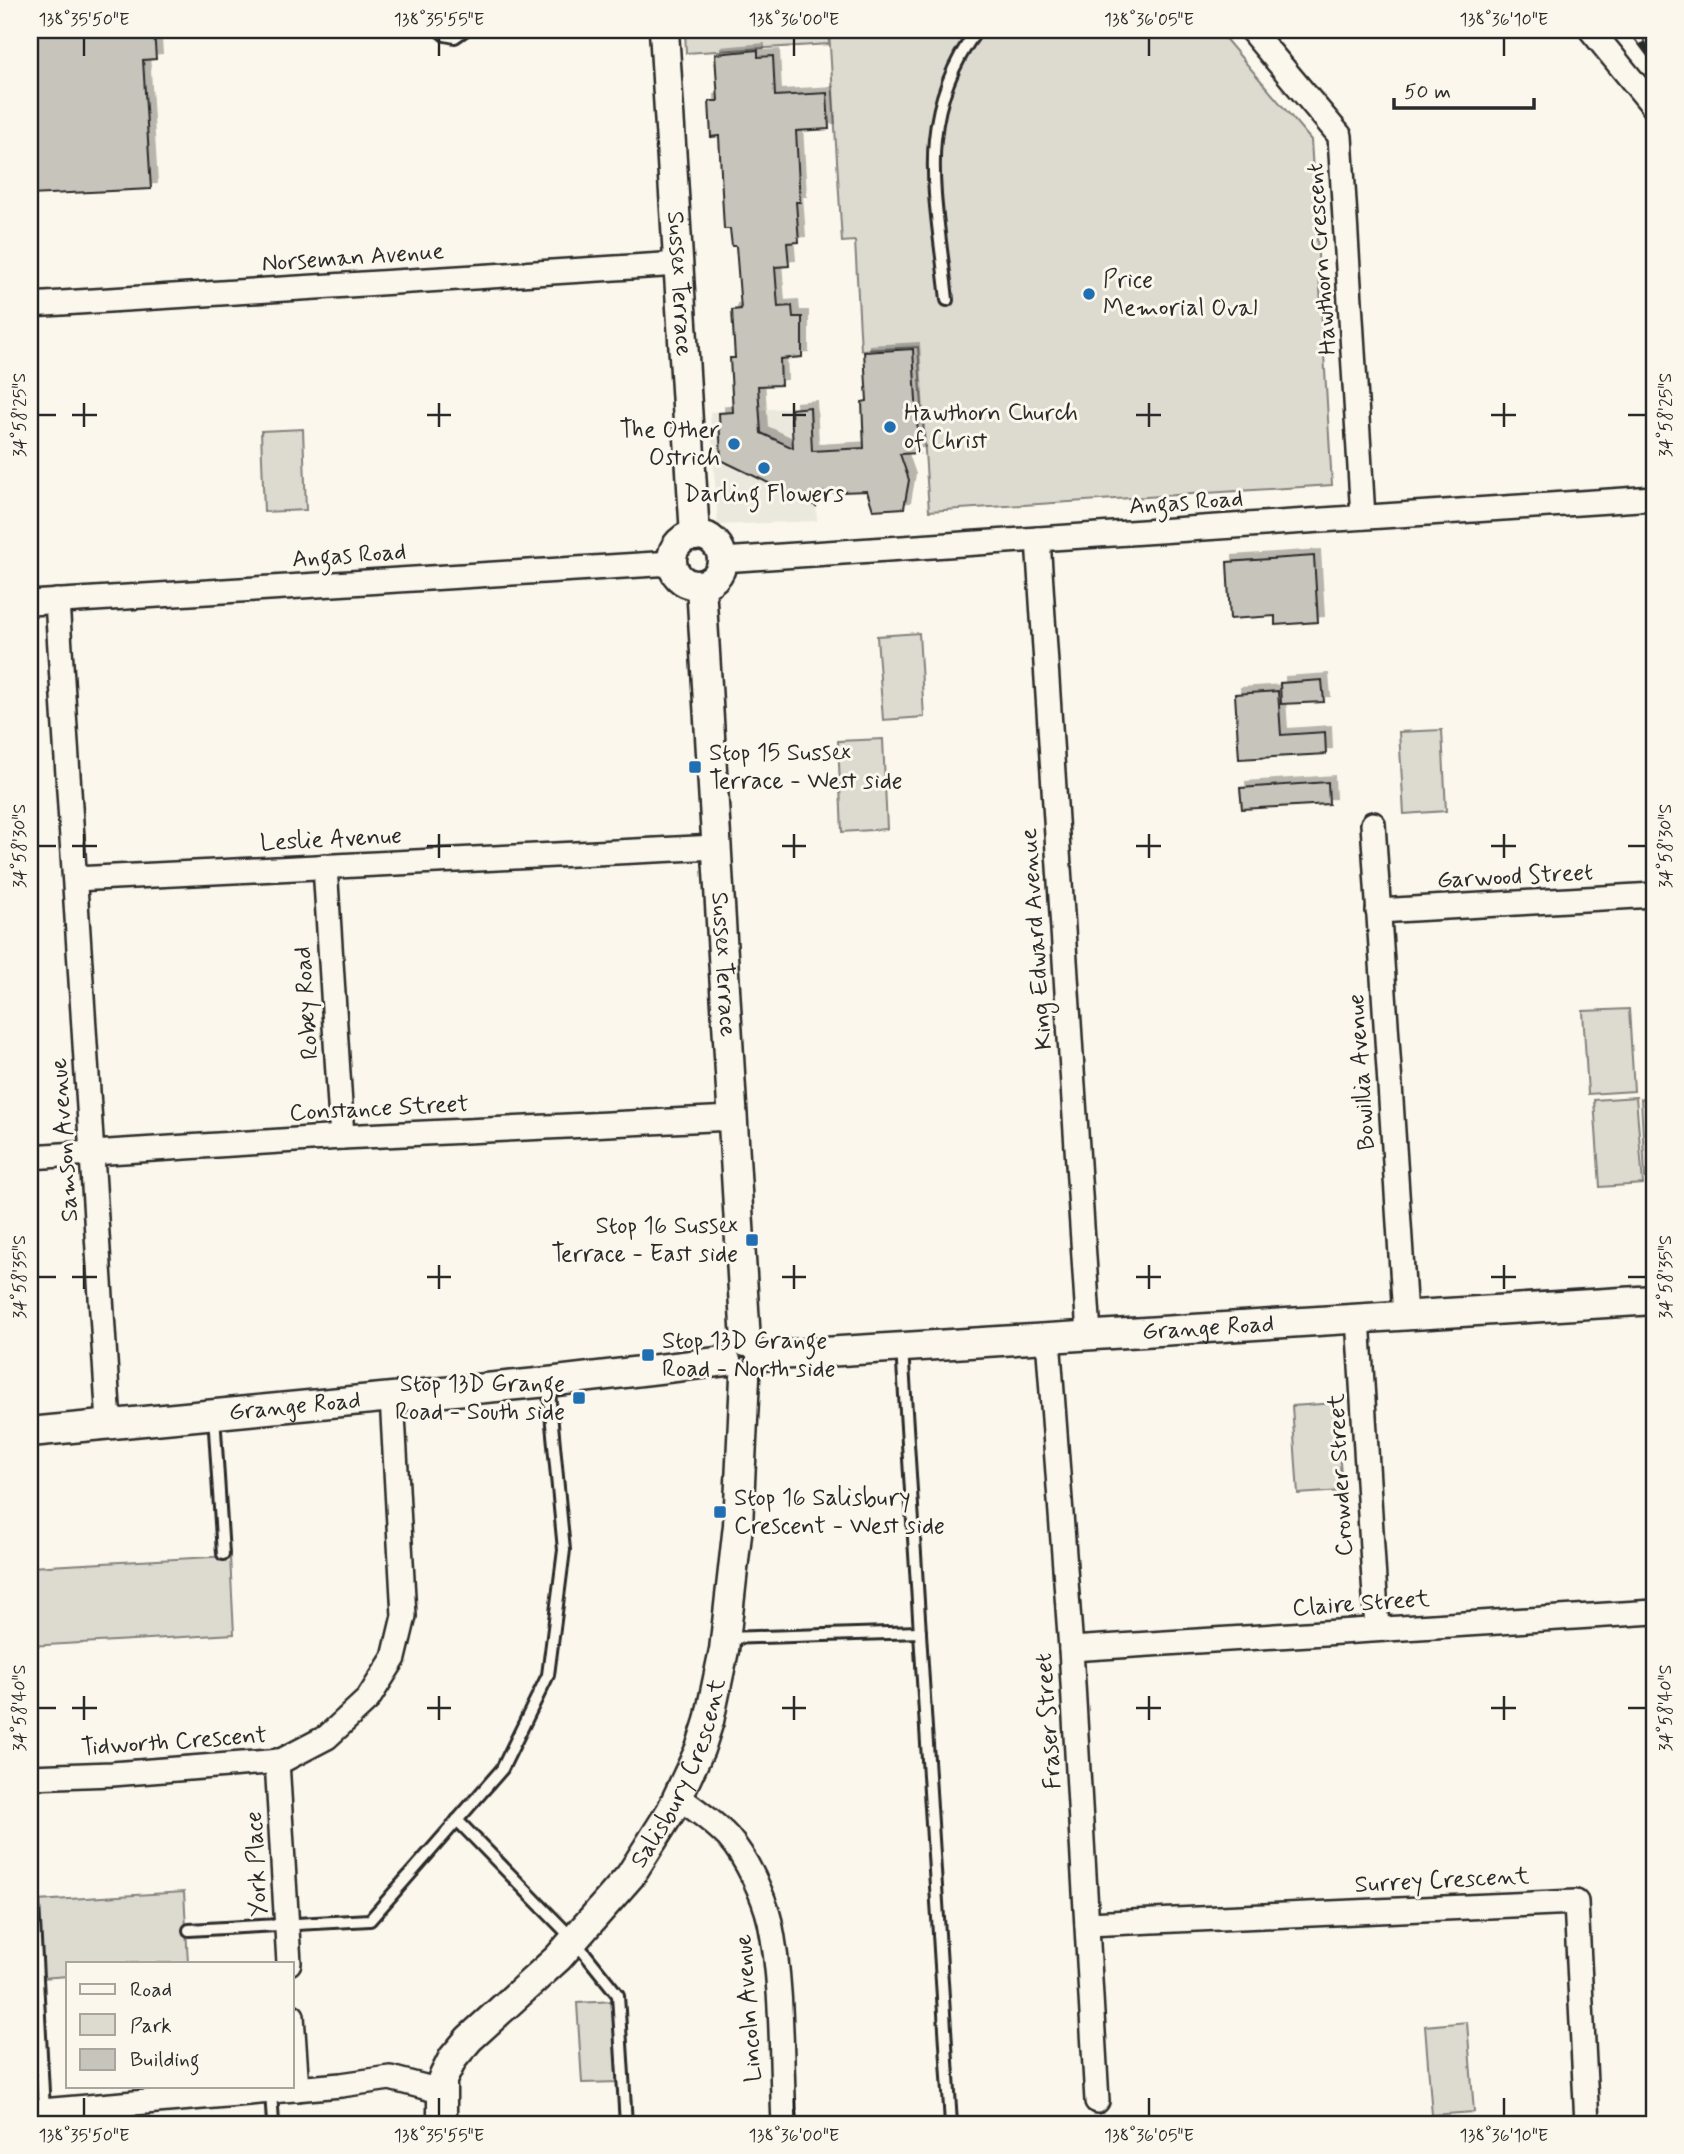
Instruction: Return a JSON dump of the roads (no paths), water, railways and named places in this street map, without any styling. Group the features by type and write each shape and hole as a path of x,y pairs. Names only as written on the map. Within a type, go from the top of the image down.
{"street":[{"name":"Sussex Terrace","path":"664,30 695,536"},
{"name":"Hawthorn Crescent","path":"1251,30 1340,136 1363,517"},
{"path":"1591,30 1654,107"},
{"name":"Norseman Avenue","path":"30,304 679,264"},
{"name":"Angas Road","path":"722,560 1654,498"},
{"path":"695,536 708,538 716,544 722,560 716,576 701,585 684,582 672,563 681,541 695,536"},
{"name":"King Edward Avenue","path":"1038,539 1089,1335"},
{"name":"Angas Road","path":"30,603 672,563"},
{"name":"Sussex Terrace","path":"701,585 745,1359"},
{"name":"Samson Avenue","path":"57,601 108,1424"},
{"name":"Bowillia Avenue","path":"1373,824 1405,1315"},
{"name":"Leslie Avenue","path":"75,879 716,846"},
{"name":"Robey Road","path":"325,866 342,1137"},
{"name":"Garwood Street","path":"1378,911 1654,895"},
{"name":"Constance Street","path":"30,1157 342,1137 732,1118"},
{"name":"Grange Road","path":"30,1432 548,1382 745,1359 1654,1300"},
{"name":"Crowder Street","path":"1358,1318 1377,1629"},
{"name":"Fraser Street","path":"1048,1338 1071,1650 1097,2101"},
{"name":"Salisbury Crescent","path":"34,2115 390,2078 441,2108 447,2068 460,2048 575,1940 630,1876 655,1839 700,1749 709,1721 725,1638 738,1525 745,1359"},
{"name":"Tidworth Crescent","path":"30,1777 112,1774 277,1761 327,1737 368,1699 394,1658 404,1616 392,1397"},
{"name":"Claire Street","path":"1071,1650 1654,1612"},
{"name":"York Place","path":"277,1761 289,1962"},
{"name":"Lincoln Avenue","path":"678,1797 729,1838 751,1870 770,1921 784,2124"},
{"name":"Surrey Crescent","path":"1087,1924 1576,1902 1587,2124"},
{"path":"294,2053 296,2089"}],"lane":[{"path":"439,30 455,37 465,30"},
{"path":"947,300 933,144 941,99 948,78 958,56 976,30"},
{"path":"902,1347 951,2124"},
{"path":"189,1930 370,1920 502,1769 548,1675 564,1550 548,1382"},
{"path":"214,1415 223,1554"},
{"path":"725,1638 920,1632"},
{"path":"457,1821 575,1940 618,1995 626,2124"},
{"path":"30,1846 34,1943 34,2115"},
{"path":"271,2091 273,2124"}],"railway":[{"path":"1632,30 1654,59"},
{"path":"1646,30 1654,41"}],"place":[{"name":"Price Memorial Oval","path":"1089,294"},
{"name":"Hawthorn Church of Christ","path":"890,427"},
{"name":"The Other Ostrich","path":"734,444"},
{"name":"Darling Flowers","path":"764,468"},
{"name":"Stop 15 Sussex Terrace - West side","path":"695,767"},
{"name":"Stop 16 Sussex Terrace - East side","path":"752,1240"},
{"name":"Stop 13D Grange Road - North side","path":"648,1355"},
{"name":"Stop 13D Grange Road - South side","path":"579,1398"},
{"name":"Stop 16 Salisbury Crescent - West side","path":"720,1512"}]}
